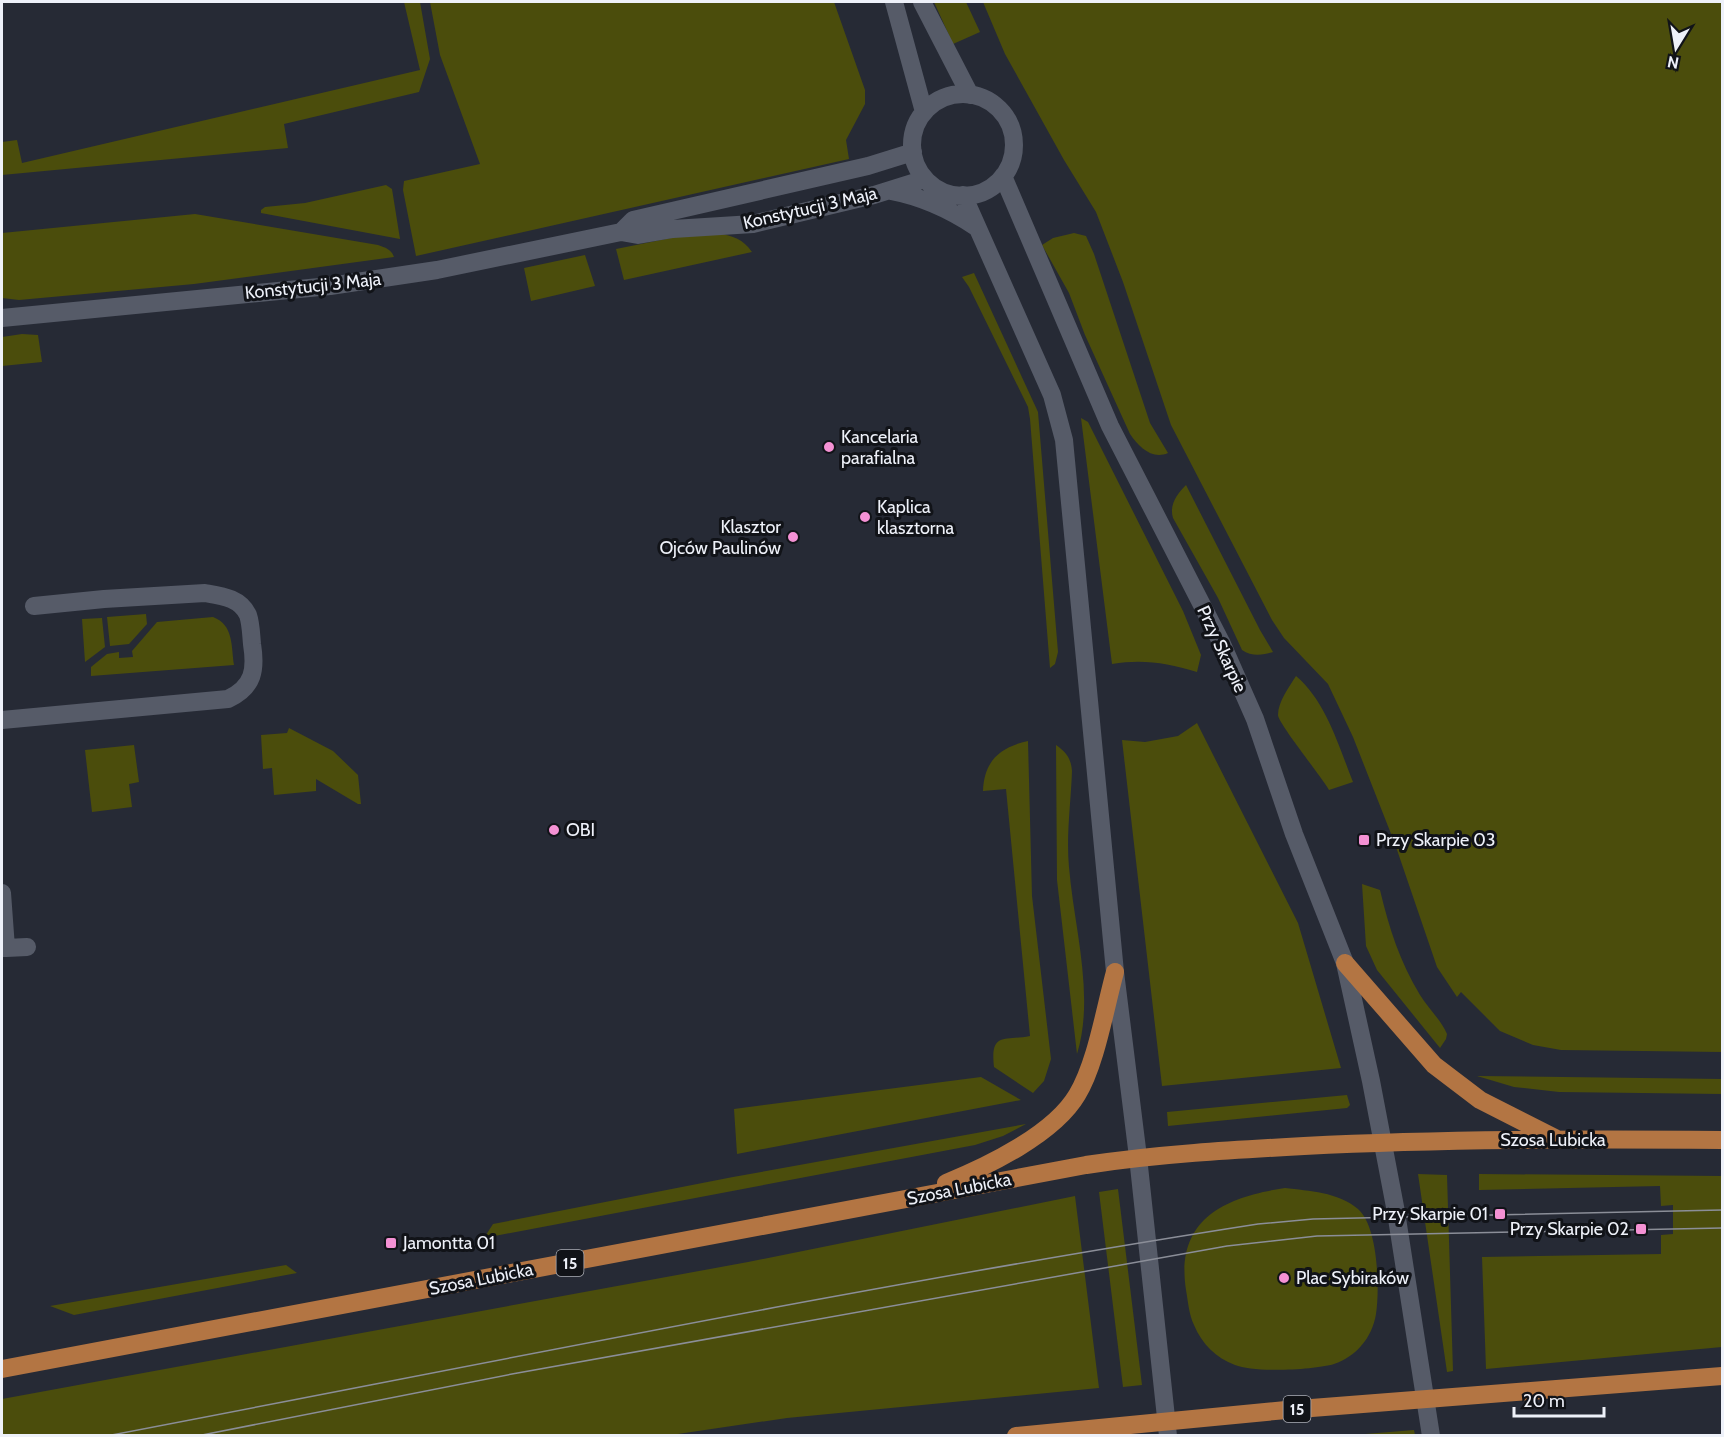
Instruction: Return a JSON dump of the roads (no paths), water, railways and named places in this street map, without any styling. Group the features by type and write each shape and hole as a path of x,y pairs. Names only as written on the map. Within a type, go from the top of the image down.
{"main road":[{"path":"1345,963 1434,1065 1480,1100 1557,1139"},
{"path":"912,1197 969,1174 1035,1137 1053,1124 1069,1107 1088,1073 1114,972"},
{"name":"Szosa Lubicka","path":"1383,1142 1557,1139 1722,1140"},
{"name":"15","path":"1138,1157 1190,1152 1383,1142"},
{"name":"Szosa Lubicka","path":"2,1369 912,1197 1138,1157"},
{"name":"15","path":"1016,1436 1134,1424 1167,1428 1286,1410 1722,1376"}],"street":[{"path":"894,2 924,112"},
{"path":"922,2 970,95"},
{"path":"957,94 970,95 983,98 1004,114 1014,138 1014,152 1004,176 992,187 978,193 963,195 942,191 925,179 915,162 914,131 924,112 933,103 957,94"},
{"name":"Konstytucji 3 Maja","path":"621,232 633,220 868,166 913,152"},
{"name":"Przy Skarpie","path":"1004,176 1110,426 1221,642 1255,719 1294,834 1345,963 1383,1142"},
{"name":"Konstytucji 3 Maja","path":"2,318 330,286 437,270 621,232 638,235 673,229 753,224 925,179"},
{"path":"889,190 916,195 956,213 976,227"},
{"path":"963,195 1052,395 1064,440 1114,972 1138,1157 1167,1428"},
{"path":"2,720 228,699 238,694 252,676 255,664 249,619 245,608 222,595 206,593 104,598 34,606"},
{"path":"2,893 4,948 27,947"},
{"path":"1383,1142 1427,1400 1431,1436"}],"tram line":[{"path":"106,1436 825,1298 1258,1224 1313,1219 1722,1210"},
{"path":"197,1436 512,1374 1227,1246 1317,1236 1722,1228"}],"place":[{"name":"Kancelaria parafialna","path":"829,447"},
{"name":"Kaplica klasztorna","path":"865,517"},
{"name":"Klasztor Ojców Paulinów","path":"793,537"},
{"name":"OBI","path":"554,830"},
{"name":"Przy Skarpie 03","path":"1364,840"},
{"name":"Przy Skarpie 01","path":"1500,1214"},
{"name":"Przy Skarpie 02","path":"1641,1229"},
{"name":"Jamontta 01","path":"391,1243"},
{"name":"Plac Sybiraków","path":"1284,1278"}]}
